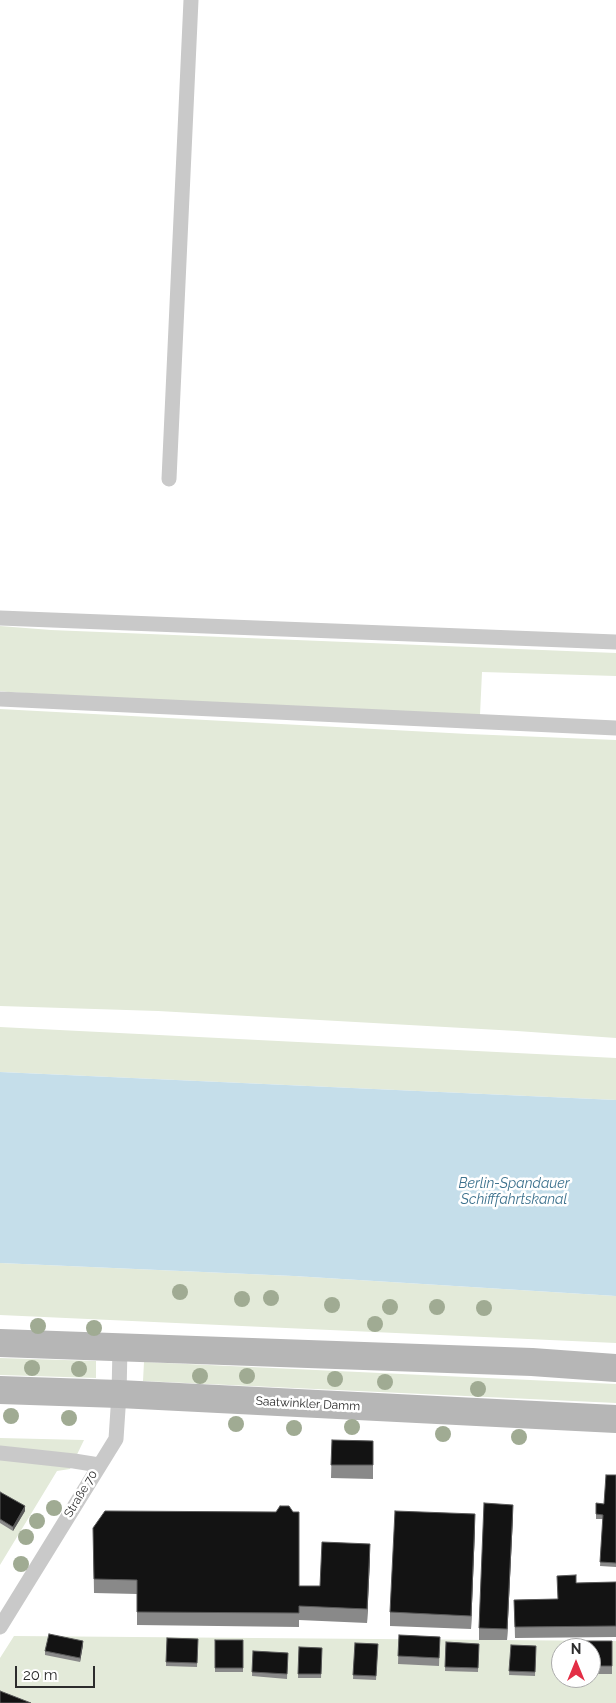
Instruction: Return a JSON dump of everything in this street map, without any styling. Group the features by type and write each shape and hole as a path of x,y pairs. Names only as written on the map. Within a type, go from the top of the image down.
{"main road":[{"path":"0,1343 532,1362 616,1368"},
{"name":"Saatwinkler Damm","path":"0,1390 119,1394 616,1419"}],"lane":[{"path":"168,479 191,0"},
{"path":"0,618 616,642"},
{"path":"0,699 616,728"},
{"name":"Straße 70","path":"0,1628 116,1439 120,1348"},
{"path":"0,1454 74,1460 99,1465"}],"green space":[{"path":"0,626 51,630 616,653 616,676 482,672 480,715 8,692 0,691"},
{"path":"0,709 616,740 616,1038 158,1011 0,1006"},
{"path":"0,1027 616,1058 616,1100 0,1072"},
{"path":"0,1263 294,1276 616,1296 616,1343 0,1315"},
{"path":"0,1358 96,1361 96,1378 0,1375"},
{"path":"144,1362 616,1384 616,1403 143,1381"},
{"path":"0,1438 84,1440 70,1469 57,1471 0,1565"},
{"path":"14,1636 551,1640 551,1688 601,1688 601,1641 616,1641 616,1703 0,1703 0,1658"}],"water":[{"name":"Berlin-Spandauer Schifffahrtskanal","path":"0,1072 616,1100 616,1296 294,1276 0,1263"}],"building":[{"path":"332,1440 373,1441 373,1465 331,1465"},
{"path":"606,1475 616,1475 616,1563 600,1562 603,1515 596,1514 596,1503 604,1504"},
{"path":"0,1492 25,1506 13,1527 0,1519"},
{"path":"484,1503 513,1505 507,1629 479,1628"},
{"path":"280,1506 289,1506 293,1512 299,1512 299,1586 320,1586 322,1542 370,1544 367,1609 299,1606 299,1613 137,1612 137,1580 94,1579 93,1528 105,1511 276,1512"},
{"path":"395,1511 475,1514 471,1616 390,1612"},
{"path":"576,1575 576,1583 616,1582 616,1626 515,1627 514,1600 558,1599 557,1576"},
{"path":"49,1634 83,1641 80,1658 45,1651"},
{"path":"399,1635 440,1637 439,1658 398,1656"},
{"path":"167,1638 198,1639 197,1663 166,1662"},
{"path":"215,1640 243,1640 243,1668 215,1668"},
{"path":"601,1641 612,1641 612,1666 601,1666"},
{"path":"446,1642 479,1644 478,1668 445,1667"},
{"path":"355,1643 378,1644 376,1676 353,1675"},
{"path":"511,1645 536,1646 535,1672 509,1671"},
{"path":"299,1647 322,1648 321,1674 298,1674"},
{"path":"253,1651 288,1653 287,1674 252,1672"},
{"path":"0,1691 31,1703 0,1703"}]}
